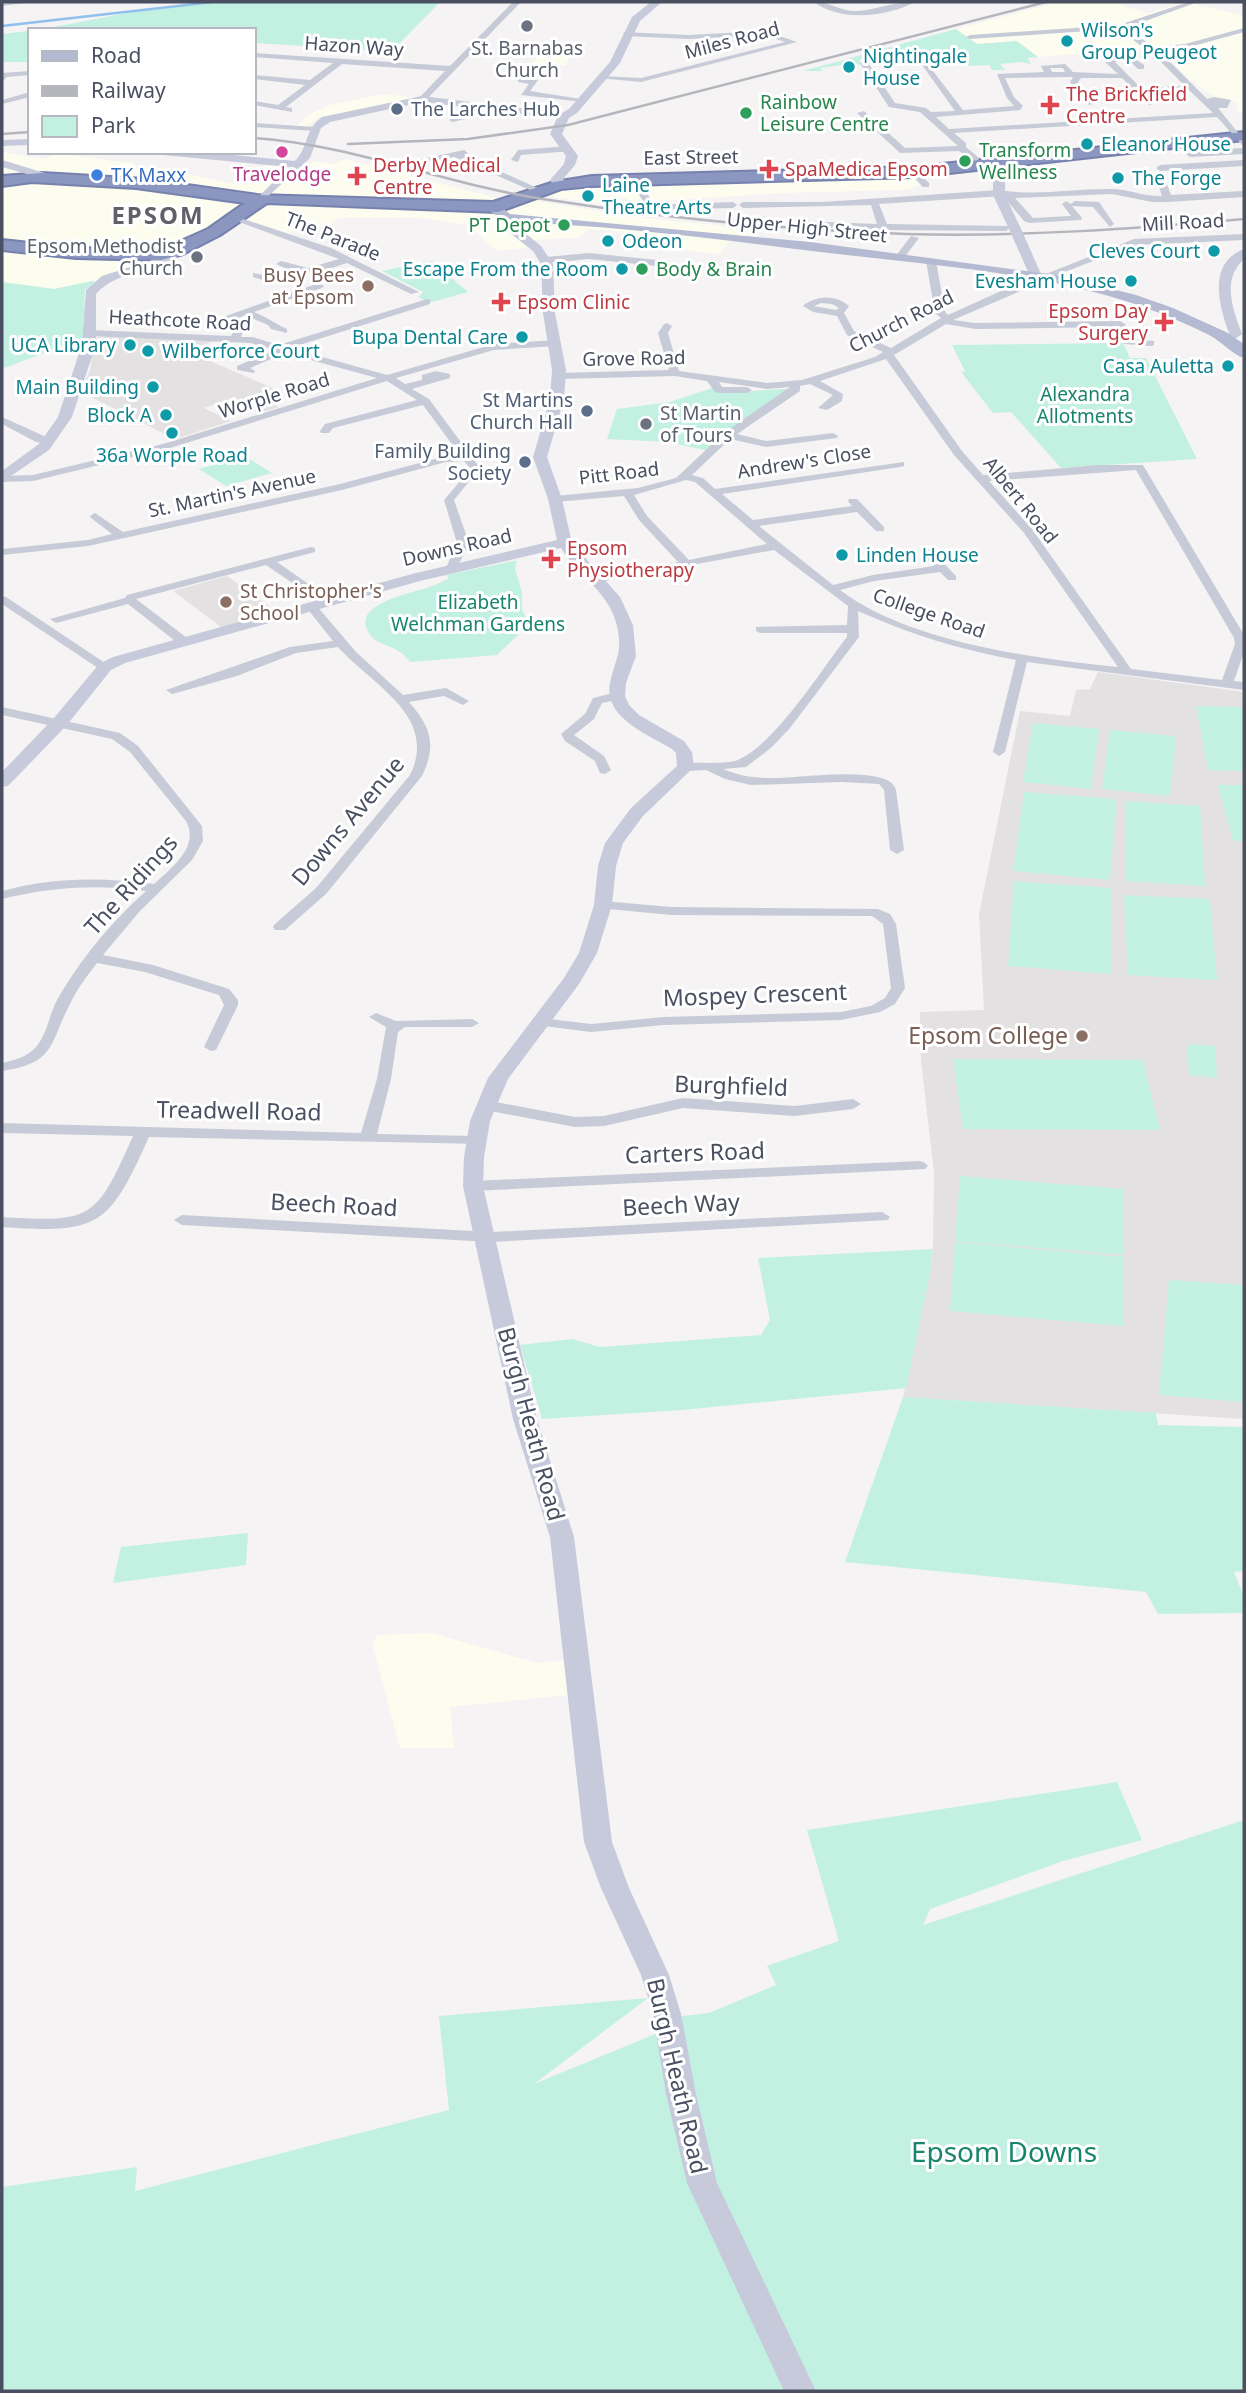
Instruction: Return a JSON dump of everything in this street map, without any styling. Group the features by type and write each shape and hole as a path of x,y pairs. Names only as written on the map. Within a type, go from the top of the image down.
{"highway":[{"name":"East Street","path":"503,213 516,200 561,180 914,172 943,170 980,162 1242,137"},
{"path":"2,180 20,172 82,181 135,183 211,196 503,213"},
{"path":"2,245 142,261 172,252 237,218 261,200 371,203 503,213"}],"main road":[{"path":"561,180 572,159 569,149 556,134 564,116 603,78 615,63 626,34 636,19 657,2"},
{"path":"261,200 308,152 315,129 326,119 422,99 564,116"},
{"path":"2,143 28,142"},
{"path":"190,154 297,162"},
{"path":"208,154 297,162"},
{"path":"980,162 999,178 1014,232 1040,275"},
{"path":"2,163 20,172"},
{"path":"503,213 510,227 546,260 549,313 559,376 555,407 540,453 555,499 565,543 619,608 628,638 628,656 618,682 617,696 622,707 633,719 678,746 686,759 686,766"},
{"name":"Upper High Street","path":"503,213 1040,275 1143,299 1229,339 1244,353"},
{"path":"1229,339 1236,334 1225,307 1223,282 1234,261 1244,253"},
{"path":"2,478 49,442 75,393 89,344 90,293 93,288 142,261"},
{"name":"Downs Road","path":"2,782 60,722 105,667 136,654 452,568 565,543"},
{"name":"Burgh Heath Road","path":"686,766 623,828 614,843 607,866 603,905 588,953 541,1022 503,1069 485,1105 476,1141 473,1186 525,1419 562,1537 598,1842 615,1888 655,1975 667,2014 681,2094 702,2183 800,2391"}],"street":[{"path":"2,4 28,2"},
{"path":"422,99 517,2"},
{"path":"818,2 830,9 859,13 911,2"},
{"path":"971,37 1120,27 1194,2"},
{"path":"1120,27 1151,50 1193,91 1210,102 1224,106 1242,137"},
{"path":"1151,50 1186,46 1244,30"},
{"name":"Miles Road","path":"603,78 641,80 793,42 765,33 689,37 626,34"},
{"name":"Hazon Way","path":"256,55 453,69"},
{"path":"919,55 960,112"},
{"path":"1141,67 1132,59 1108,60 1152,103"},
{"path":"281,107 342,60"},
{"path":"864,63 893,106 921,109 930,114 963,145 961,148"},
{"path":"2,80 7,73 28,73"},
{"path":"930,114 1014,109 1019,106 1011,98 1002,79 1026,81 1022,74 1124,76"},
{"path":"1074,75 1074,82 1092,103"},
{"path":"256,77 312,83"},
{"path":"521,80 535,82 524,93 583,100"},
{"path":"1140,90 1193,91"},
{"path":"2,102 28,95"},
{"path":"1210,102 1218,115 1242,137"},
{"path":"256,103 281,107 290,113 275,127"},
{"path":"453,120 478,105"},
{"path":"861,113 901,150 921,152 961,148 980,162"},
{"path":"949,131 1218,115"},
{"path":"256,125 315,129"},
{"path":"515,160 518,153 531,148 569,149"},
{"path":"416,161 472,151 468,149"},
{"path":"1190,154 1244,151"},
{"path":"921,152 943,170"},
{"path":"456,155 540,191"},
{"path":"1227,156 1239,163"},
{"path":"1168,199 1160,173 1239,163"},
{"path":"914,172 926,185"},
{"path":"632,178 649,206 656,209 813,205 1002,194 1116,192 1140,199 1244,194"},
{"path":"1002,194 1032,221 1078,218 1066,204"},
{"path":"874,202 888,227"},
{"path":"1018,206 1096,204 1111,225"},
{"name":"The Parade","path":"237,218 348,259 414,292"},
{"path":"806,223 1014,232"},
{"name":"Mill Road","path":"1040,275 1134,242 1244,237"},
{"path":"900,257 914,239"},
{"path":"546,260 589,256 657,263"},
{"path":"281,264 313,272 348,259"},
{"path":"931,261 940,313 945,320 975,326 1120,324 1127,342 1151,343"},
{"path":"256,275 269,279 297,270"},
{"name":"Church Road","path":"795,384 813,381 888,353 917,339 945,320 1013,291 1040,275"},
{"path":"235,339 237,330 228,320 319,286"},
{"path":"250,372 241,368 283,349 427,302"},
{"path":"245,312 284,331"},
{"path":"837,313 844,317 847,330 888,353"},
{"path":"667,326 663,333 675,373"},
{"name":"Heathcote Road","path":"89,333 235,339 390,378 425,401 468,457"},
{"path":"845,337 857,337"},
{"name":"Worple Road","path":"2,478 33,478 166,446 419,367 502,345 555,343"},
{"name":"Albert Road","path":"888,353 948,439 1028,531 1126,670"},
{"path":"364,372 374,379 373,383"},
{"name":"Grove Road","path":"559,376 675,373 710,377 716,389 723,391 795,384"},
{"path":"813,381 838,394 838,399 823,408"},
{"path":"406,387 428,382"},
{"path":"687,477 728,435 796,389 795,384"},
{"path":"327,397 338,403 353,399"},
{"path":"325,431 329,426 425,401"},
{"path":"2,421 49,442"},
{"path":"728,435 774,444 833,436"},
{"path":"452,568 463,543 448,506 458,487 475,470 468,457"},
{"name":"St. Martin's Avenue","path":"2,552 59,548 190,518 280,502 446,459 468,457"},
{"name":"Andrew's Close","path":"714,492 900,464"},
{"path":"983,478 1139,467 1241,640 1227,684"},
{"name":"Pitt Road","path":"555,499 627,492 672,484 687,477"},
{"name":"College Road","path":"687,477 699,480 775,546 855,606 938,639 1022,658 1244,686"},
{"path":"627,492 643,518 687,564"},
{"path":"751,524 855,504 880,529"},
{"path":"95,516 120,535"},
{"path":"597,581 775,546"},
{"path":"56,619 311,550"},
{"path":"926,551 952,578"},
{"path":"268,561 329,603"},
{"path":"832,590 873,578 942,568"},
{"path":"2,598 105,667"},
{"path":"130,600 183,641"},
{"path":"686,766 742,764 768,744 786,725 853,637 852,608 855,606"},
{"name":"Downs Avenue","path":"280,927 321,891 425,762 427,754 424,736 402,699 341,643 312,607"},
{"path":"760,629 854,629"},
{"path":"172,690 241,671 294,650 341,643"},
{"path":"999,752 1022,658"},
{"path":"402,699 446,692 463,701"},
{"path":"606,770 600,760 567,734 590,716 597,701 617,696"},
{"path":"2,711 60,722"},
{"name":"The Ridings","path":"2,1067 30,1058 40,1051 46,1044 62,1006 94,958 154,888 188,857 197,840 195,826 125,741 105,732 60,722"},
{"path":"709,767 729,777 755,781 883,781 889,785 897,850"},
{"path":"2,895 38,885 74,880 154,888"},
{"name":"Mospey Crescent","path":"541,1022 591,1028 664,1021 841,1016 875,1009 890,1001 898,988 892,961 892,927 884,916 873,912 671,911 603,905"},
{"path":"94,958 148,968 224,992 231,1004 211,1047"},
{"path":"376,1017 396,1026 410,1023 472,1023"},
{"path":"368,1137 384,1079 389,1034 396,1026"},
{"name":"Burghfield","path":"485,1105 575,1122 604,1121 683,1102 795,1111 853,1104"},
{"name":"Treadwell Road","path":"2,1128 476,1141"},
{"path":"2,1222 63,1225 90,1217 111,1199 143,1132"},
{"name":"Carters Road","path":"473,1186 920,1167"},
{"name":"Beech Way","path":"483,1236 883,1217"},
{"name":"Beech Road","path":"182,1220 483,1236"}],"shaded area":[{"path":"1059,2 1110,2 1148,13 1186,2 1244,16 1244,112 1238,112 1236,102 1209,94 1188,78 1162,51 1144,49 1038,57 1017,41 976,44 956,29"},
{"path":"546,48 572,49 566,66 531,64"},
{"path":"383,94 418,98 317,118 306,128 296,127 308,115 329,105"},
{"path":"2,152 45,159 54,154 63,154 136,164 128,170 160,168 239,185 267,163 307,167 314,161 333,164 346,159 504,200 530,200 636,217 752,229 748,237 730,240 720,254 664,248 644,241 636,233 588,229 578,238 533,240 529,247 497,251 468,225 420,218 338,218 327,227 305,228 288,233 234,215 208,231 157,252 67,249 2,240"},
{"path":"912,175 920,186 902,190 782,193 629,203 626,198 611,199 614,206 541,195 584,185"},
{"path":"2,248 143,261 142,264 107,278 54,289 2,282"},
{"path":"108,336 215,340 184,354 201,357 275,389 255,396 279,407 259,413 231,399 204,408 231,421 175,439 81,392 90,370 94,338"},
{"name":"St Christopher's School","path":"227,576 280,614 225,630 173,591"},
{"name":"Epsom College","path":"1098,672 1244,692 1244,1419 903,1397 933,1249 934,1173 921,1060 920,1012 984,1010 979,914 1020,711 1070,716 1076,690 1090,689"},
{"path":"431,1633 537,1663 565,1660 569,1695 450,1707 454,1748 400,1748 373,1647 376,1635"}],"green space":[{"path":"235,2 440,2 392,51 256,43 256,28 46,28 142,10 188,5"},
{"path":"956,29 977,44 1017,41 1038,57 1028,58 1031,64 1000,64 1005,70 992,70 990,65 969,66 962,51 886,54 888,58 860,59 861,65 848,62 849,64 820,68 823,71 803,71"},
{"path":"28,30 28,62 2,62 2,34"},
{"path":"431,261 468,292 428,303 419,297 423,292 382,271"},
{"path":"2,282 54,289 95,282 85,290 83,338 2,369"},
{"name":"Alexandra Allotments","path":"1123,343 1130,358 1146,358 1197,459 1061,468 1011,412 993,413 961,372 965,371 952,345"},
{"name":"St Martin of Tours","path":"715,387 720,393 799,388 714,452 668,442 607,439 617,409 670,402"},
{"path":"245,456 272,473 226,486 199,469"},
{"name":"Elizabeth Welchman Gardens","path":"517,561 515,569 522,592 522,609 527,620 519,634 497,655 410,662 400,652 378,642 370,635 365,624 367,615 385,602 437,584 449,578 446,575"},
{"path":"1196,706 1244,707 1244,771 1208,770"},
{"path":"1033,723 1099,729 1091,789 1023,782"},
{"path":"1110,730 1176,736 1170,796 1102,789"},
{"path":"1218,785 1244,785 1244,841 1233,841"},
{"path":"1024,792 1116,799 1110,880 1013,871"},
{"path":"1125,801 1200,806 1205,886 1126,881"},
{"path":"1014,881 1112,888 1111,974 1008,966"},
{"path":"1124,895 1210,899 1217,980 1128,975"},
{"path":"1187,1044 1215,1046 1217,1078 1189,1075"},
{"path":"953,1059 1143,1060 1160,1130 963,1129"},
{"path":"960,1176 1123,1189 1123,1255 955,1241"},
{"path":"955,1242 1124,1257 1123,1326 950,1311"},
{"path":"933,1249 906,1388 682,1410 542,1419 520,1345 572,1339 600,1347 761,1335 770,1320 758,1258"},
{"path":"1169,1280 1244,1285 1244,1402 1159,1395"},
{"path":"903,1397 1156,1413 1158,1425 1244,1427 1244,1571 1234,1572 1244,1597 1244,1613 1158,1614 1146,1592 845,1562"},
{"path":"248,1533 246,1565 113,1583 121,1547"},
{"name":"Epsom Downs","path":"1117,1782 1142,1840 1063,1861 930,1909 923,1925 1244,1820 1244,2391 2,2391 2,2187 137,2167 135,2191 449,2110 439,2016 648,1998 534,2084 682,2023 682,2016 709,2013 776,1985 767,1966 839,1941 807,1830"}],"waterway":[{"path":"2,26 213,2"}],"railway":[{"path":"348,144 468,139 568,125 1046,2"},
{"path":"2,134 28,132"},
{"path":"256,138 328,148 470,184 543,199 634,212 769,226 906,234 991,234 1118,229 1244,219"}],"place":[{"name":"St. Barnabas Church","path":"527,26"},
{"name":"Wilson's Group Peugeot","path":"1067,41"},
{"name":"Nightingale House","path":"849,67"},
{"name":"The Brickfield Centre","path":"1050,105"},
{"name":"The Larches Hub","path":"397,109"},
{"name":"Rainbow Leisure Centre","path":"746,113"},
{"name":"Eleanor House","path":"1087,144"},
{"name":"Travelodge","path":"282,152"},
{"name":"Transform Wellness","path":"965,161"},
{"name":"SpaMedica Epsom","path":"769,169"},
{"name":"TK Maxx","path":"97,175"},
{"name":"Derby Medical Centre","path":"357,176"},
{"name":"The Forge","path":"1118,178"},
{"name":"Laine Theatre Arts","path":"588,196"},
{"name":"PT Depot","path":"564,225"},
{"name":"Odeon","path":"608,241"},
{"name":"Cleves Court","path":"1214,251"},
{"name":"Epsom Methodist Church","path":"197,257"},
{"name":"Escape From the Room","path":"622,269"},
{"name":"Body & Brain","path":"642,269"},
{"name":"Evesham House","path":"1131,281"},
{"name":"Busy Bees at Epsom","path":"368,286"},
{"name":"Epsom Clinic","path":"501,302"},
{"name":"Epsom Day Surgery","path":"1164,322"},
{"name":"Bupa Dental Care","path":"522,337"},
{"name":"UCA Library","path":"130,345"},
{"name":"Wilberforce Court","path":"148,351"},
{"name":"Casa Auletta","path":"1228,366"},
{"name":"Main Building","path":"153,387"},
{"name":"St Martins Church Hall","path":"587,411"},
{"name":"Block A","path":"166,415"},
{"name":"St Martin of Tours","path":"646,424"},
{"name":"36a Worple Road","path":"172,433"},
{"name":"Family Building Society","path":"525,462"},
{"name":"Linden House","path":"842,555"},
{"name":"Epsom Physiotherapy","path":"551,559"},
{"name":"St Christopher's School","path":"226,602"},
{"name":"Epsom College","path":"1082,1036"}],"district":[{"name":"EPSOM","path":"158,216"}]}
